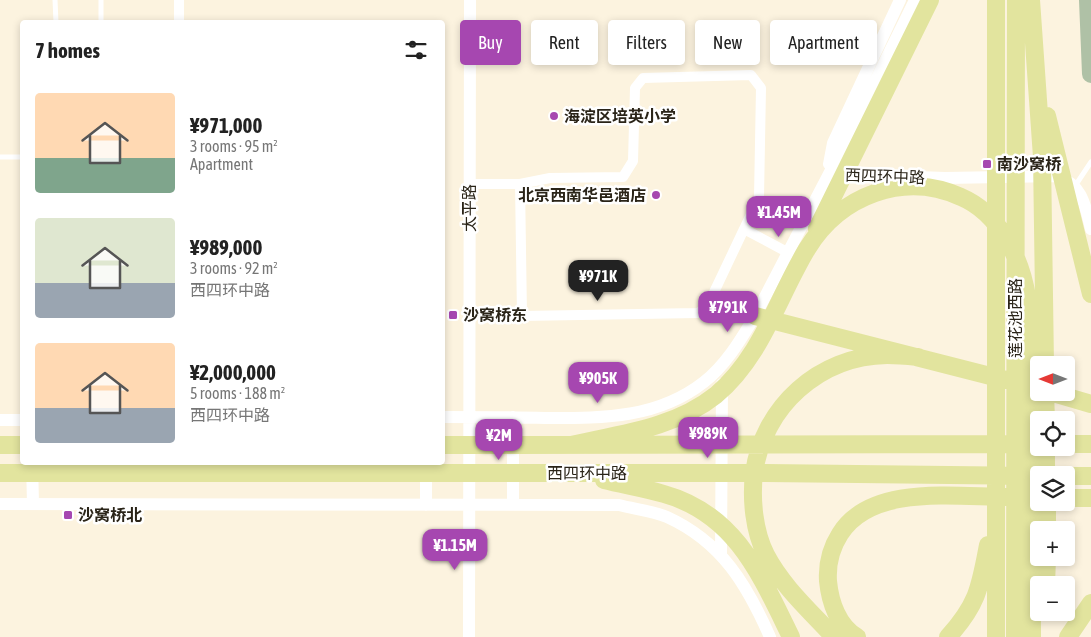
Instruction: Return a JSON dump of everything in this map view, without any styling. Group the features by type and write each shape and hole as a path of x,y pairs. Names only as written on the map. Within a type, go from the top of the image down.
{"highway":[{"path":"571,445 668,422 692,412 715,396 734,378 751,357 808,247 930,0"},
{"name":"莲花池西路","path":"996,0 996,637"},
{"name":"莲花池西路","path":"1016,0 1014,55 1016,637"},
{"path":"1031,0 1037,74 1049,154 1091,294"},
{"path":"1045,356 1049,154"},
{"path":"808,247 825,226 861,198 883,189 905,185 946,190 964,198 982,210 997,225 1010,246 1020,268 1028,298 1031,342 1032,637"},
{"path":"755,316 1030,387"},
{"path":"834,637 797,596 766,555 758,533 753,485 756,459 764,435 776,414 794,393 815,376 839,365 863,358 886,355 918,357"},
{"path":"1075,399 1091,404"},
{"name":"西四环中路","path":"445,445 1030,444"},
{"path":"1075,444 1091,444"},
{"path":"0,445 20,445"},
{"name":"西四环中路","path":"0,473 765,473 1030,476"},
{"path":"572,473 665,494 699,509 723,526 747,553 791,637"},
{"path":"1075,476 1091,476"},
{"path":"857,637 838,616 830,596 827,571 834,544 846,524 858,513 874,505 889,501 933,497 1030,498"},
{"path":"948,637 964,619 980,588 996,498"},
{"path":"1075,498 1091,498"},
{"path":"1068,637 1091,603"},
{"path":"1038,637 1041,621"}],"street":[{"path":"178,0 179,20"},
{"name":"太平路","path":"469,505 470,0"},
{"path":"827,173 833,143 900,0"},
{"path":"827,173 844,145 915,0"},
{"path":"470,184 520,184 550,178 623,177 633,162 635,88 643,78 752,75 761,88 759,196 706,307 698,313 522,316 520,184"},
{"name":"西四环中路","path":"445,417 611,418 647,411 686,394 705,381 722,364 755,316 827,173 945,178 1047,175 1058,176 1075,186"},
{"path":"1075,186 1085,203 1091,230"},
{"path":"744,229 788,252"},
{"path":"722,364 722,555"},
{"path":"513,417 514,504"},
{"path":"0,420 20,420"},
{"path":"32,465 33,504"},
{"path":"426,465 426,505"},
{"name":"西四环中路","path":"0,504 619,505 666,516 688,529 722,555 740,578 770,637"},
{"path":"469,505 469,637"}],"lane":[{"path":"55,0 56,20"},
{"path":"101,0 101,20"},
{"path":"0,157 20,157"},
{"path":"1075,186 1091,162"}],"waterway":[{"path":"1088,0 1091,74"}],"place":[{"name":"海淀区培英小学","path":"554,116"},
{"name":"南沙窝桥","path":"987,164"},
{"name":"北京西南华邑酒店","path":"656,195"},
{"name":"沙窝桥东","path":"453,315"},
{"name":"沙窝桥北","path":"68,515"}]}
